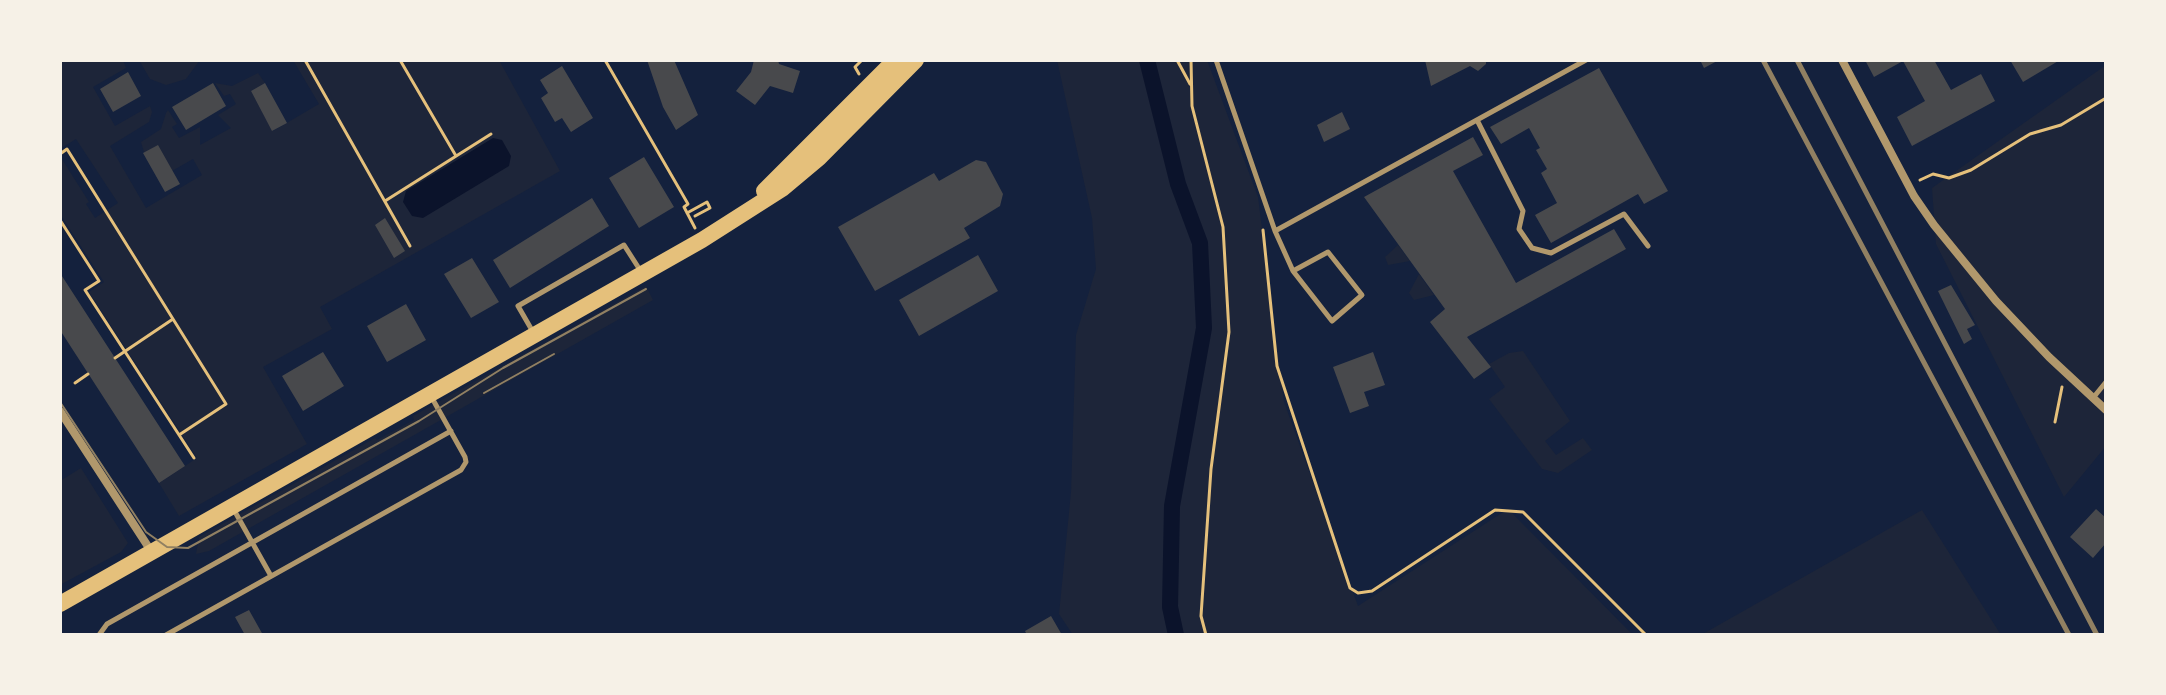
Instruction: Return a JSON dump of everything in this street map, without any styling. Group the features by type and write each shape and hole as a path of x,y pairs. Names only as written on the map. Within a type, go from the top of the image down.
{"main road":[{"path":"741,215 895,60"},
{"path":"60,604 642,275 782,189 819,158 916,60"}],"street":[{"path":"1842,60 1914,196 1934,225 1996,301 2106,410"},
{"path":"60,411 152,552"}],"lane":[{"path":"1216,60 1275,231 1293,271 1332,321 1362,295 1328,252 1293,271"},
{"path":"1275,231 1586,60"},
{"path":"1477,120 1523,211 1519,229 1532,248 1551,253 1624,214 1648,246"},
{"path":"534,335 518,306 624,245 642,275"},
{"path":"2093,398 2106,382"},
{"path":"166,635 461,470 466,462 430,393"},
{"path":"99,635 107,624 451,431"},
{"path":"232,506 271,576"}],"path":[{"path":"306,60 410,246"},
{"path":"400,60 456,156"},
{"path":"605,60 688,204 684,207 695,228"},
{"path":"855,67 862,60"},
{"path":"1177,60 1192,87"},
{"path":"1191,60 1192,106 1223,227 1229,332 1211,469 1201,616 1206,635"},
{"path":"1920,180 1933,174 1949,178 1971,170 2030,134 2061,125 2106,98"},
{"path":"385,201 491,134"},
{"path":"60,154 67,149 226,404 179,435"},
{"path":"687,213 707,202 710,208 695,216"},
{"path":"60,220 99,281 85,290 194,458"},
{"path":"1262,226 1277,366 1350,588 1358,593 1372,591 1495,510 1513,510 1523,512 1538,525 1646,635"},
{"path":"115,358 173,319"},
{"path":"75,383 88,374"},
{"path":"2055,422 2062,384"}],"shaded area":[{"path":"60,60 123,60 126,68 93,87 115,126 150,106 149,122 110,146 146,208 202,175 193,159 172,171 144,152 141,142 161,129 168,110 177,124 172,127 179,138 200,127 200,145 231,128 218,115 236,104 230,94 224,96 215,83 232,86 258,73 265,83 251,91 273,131 319,104 293,60 499,60 560,171 320,307 332,329 263,367 307,444 179,516 159,483 197,458 89,292 104,282 60,214 60,156 89,202 86,204 95,218 118,203 76,139 60,149"},
{"path":"139,60 200,60 186,79 166,85 150,79"},
{"path":"1057,60 1207,60 1258,197 1284,402 1358,606 1508,509 1633,635 1073,635 1059,614 1071,492 1076,335 1096,269 1092,218"},
{"path":"2106,65 2106,446 2064,497 1936,244 1932,188"},
{"path":"493,138 502,140 511,156 509,166 423,218 412,216 403,202 406,191"},
{"path":"1398,245 1410,261 1388,265 1385,257"},
{"path":"1419,274 1434,295 1414,300 1409,293"},
{"path":"646,286 653,300 209,551 196,554 199,537 375,438 377,440 414,420 413,416"},
{"path":"1523,351 1570,421 1545,441 1556,455 1583,438 1592,450 1558,473 1542,469 1489,399 1505,387 1489,364 1509,353"},
{"path":"81,468 128,543 121,552 60,585 60,481"},
{"path":"1922,510 2001,635 1701,635"}],"building":[{"path":"647,60 674,60 698,115 676,130 663,107"},
{"path":"754,60 778,60 779,64 800,71 793,93 770,86 755,105 736,91 751,72"},
{"path":"1425,60 1486,60 1486,64 1478,71 1470,66 1431,86"},
{"path":"1700,60 1719,60 1704,68"},
{"path":"1865,60 1934,60 1951,90 1981,74 1995,101 1912,146 1897,117 1925,101 1903,61 1874,77"},
{"path":"2010,60 2060,60 2023,82"},
{"path":"562,66 593,118 571,132 562,118 555,122 541,98 548,93 540,80"},
{"path":"1599,68 1668,191 1644,204 1638,194 1551,243 1535,215 1557,203 1541,173 1547,169 1536,150 1540,148 1529,128 1501,144 1490,127"},
{"path":"128,72 141,96 113,112 100,89"},
{"path":"213,83 226,106 186,130 172,107"},
{"path":"265,83 287,123 272,131 251,91"},
{"path":"1342,112 1350,129 1324,142 1317,125"},
{"path":"1473,137 1483,155 1453,171 1516,283 1614,229 1626,249 1467,337 1491,367 1474,379 1430,322 1445,309 1364,197"},
{"path":"158,145 180,184 165,192 143,153"},
{"path":"644,157 674,207 639,228 609,178"},
{"path":"976,160 986,162 1003,194 1000,206 964,228 970,238 875,291 838,227 934,173 939,181"},
{"path":"592,198 609,226 510,288 493,260"},
{"path":"385,218 405,251 394,258 375,225"},
{"path":"978,255 998,291 919,336 899,300"},
{"path":"472,258 499,302 471,318 444,274"},
{"path":"60,273 185,466 159,483 60,330"},
{"path":"1951,285 1975,325 1967,329 1972,339 1964,344 1938,291"},
{"path":"406,304 426,340 387,362 367,326"},
{"path":"323,352 344,386 303,411 282,376"},
{"path":"1373,352 1385,385 1364,392 1369,406 1350,413 1333,367"},
{"path":"2096,509 2106,518 2106,543 2093,558 2070,537"},
{"path":"249,610 263,635 245,635 235,617"},
{"path":"1051,616 1062,635 1027,635 1025,631"}],"waterway":[{"path":"1147,60 1178,184 1200,243 1204,328 1172,506 1170,607 1176,635"}],"tram line":[{"path":"60,402 146,532 167,547 188,548 419,421 503,368 646,289"},
{"path":"484,393 554,354"}],"railway":[{"path":"1763,60 2069,635"},
{"path":"1797,60 2097,635"}]}
